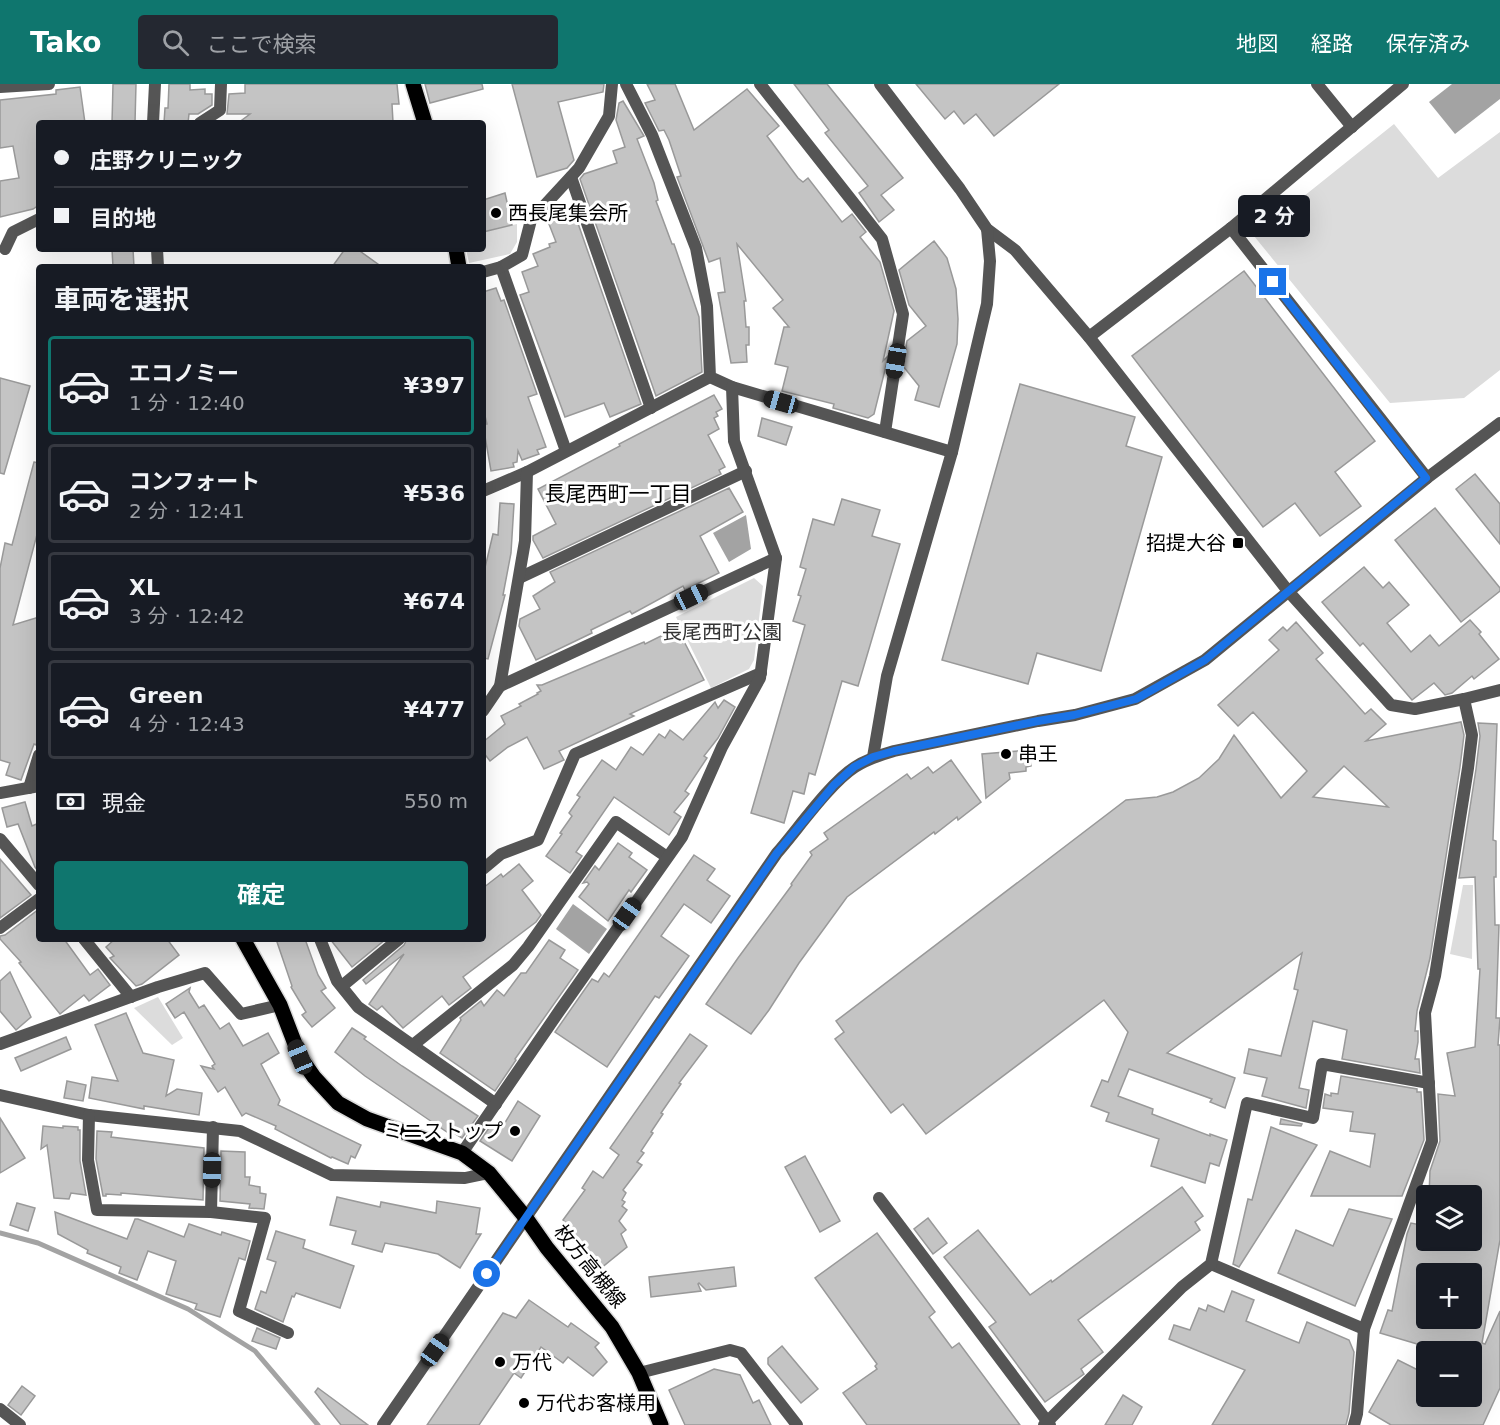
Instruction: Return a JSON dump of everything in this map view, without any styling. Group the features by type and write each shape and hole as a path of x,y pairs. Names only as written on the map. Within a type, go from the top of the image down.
{"main road":[{"path":"413,84 424,120"},
{"name":"枚方高槻線","path":"245,942 280,1005 300,1057 314,1077 338,1102 367,1119 462,1154 489,1173 612,1327 639,1372 661,1425"}],"street":[{"path":"0,87 50,84"},
{"path":"153,120 155,84"},
{"path":"205,120 220,110 221,84"},
{"path":"486,271 501,267 522,255 531,220 579,168 609,116 612,84"},
{"path":"626,84 652,135 696,248 707,306 710,377"},
{"path":"760,84 882,238 903,314 885,432"},
{"path":"880,84 960,189 987,229 1015,250 1089,337 1288,591 1391,705 1415,709 1500,690"},
{"path":"1317,84 1352,127"},
{"path":"1089,337 1231,228 1403,84"},
{"path":"571,177 651,408"},
{"path":"4,245 13,232 36,220"},
{"path":"1231,228 1426,478"},
{"path":"873,757 887,676 952,452 987,304 990,261 987,229"},
{"path":"501,267 566,451"},
{"path":"710,377 732,387 952,452"},
{"path":"486,490 527,472 710,377"},
{"path":"462,1154 682,837 722,747 760,678 776,558 734,441 732,387"},
{"path":"383,1425 777,853 834,785 854,767 873,757 1074,715 1136,699 1205,660 1426,478 1500,423"},
{"path":"519,578 746,471"},
{"path":"486,707 500,686 519,578 525,541 527,472"},
{"path":"500,686 776,558"},
{"path":"486,866 501,854 538,840 575,754 761,673"},
{"path":"1354,1425 1357,1414 1364,1329 1432,1141 1425,1013 1435,976 1472,735 1464,699"},
{"path":"0,793 34,787"},
{"path":"412,1045 513,965 616,822 667,857"},
{"path":"0,841 36,882"},
{"path":"0,928 36,901"},
{"path":"86,942 131,997"},
{"path":"321,942 337,981 358,1007 496,1104"},
{"path":"342,986 395,942"},
{"path":"0,1044 205,973 241,1014 280,1005"},
{"path":"879,1198 1047,1424 1182,1287 1211,1264 1247,1103 1313,1118 1322,1064 1429,1083"},
{"path":"0,1095 89,1115 240,1131 332,1175 465,1178 489,1173"},
{"path":"89,1115 88,1160 97,1210 211,1212 265,1218 239,1311 288,1333"},
{"path":"211,1212 213,1127"},
{"path":"1211,1264 1364,1329"},
{"path":"639,1372 730,1350 741,1353 797,1425"},
{"path":"0,1410 20,1425"}],"green space":[{"path":"1394,124 1438,178 1500,132 1500,370 1464,398 1390,403 1254,236"},
{"path":"517,224 517,242 510,254 469,263 467,252 486,252 486,231"},
{"name":"長尾西町公園","path":"754,578 763,586 754,660 749,669 711,688 676,617"},
{"path":"1463,885 1473,885 1472,959 1450,954"},
{"path":"158,997 183,1038 172,1045 134,1008"}],"shaded area":[{"path":"1452,84 1500,84 1500,99 1455,134 1429,102"},
{"path":"746,515 751,549 729,562 713,533"},
{"path":"573,904 607,929 589,954 556,929"}],"building":[{"path":"113,84 136,84 135,120 112,120"},
{"path":"169,84 190,84 190,90 205,89 205,94 212,94 212,105 198,114 189,114 188,120 164,120 165,108 168,108"},
{"path":"245,84 397,84 399,104 392,104 393,120 242,120 250,114 227,114 229,94 245,93"},
{"path":"425,84 482,84 483,89 430,103"},
{"path":"512,84 604,84 603,92 558,102 574,160 567,168 537,177"},
{"path":"647,84 675,84 694,130 747,89 779,126 767,136 798,178 803,182 808,178 842,222 852,214 866,232 860,237 880,262 894,311 883,361 888,356 888,358 874,414 868,418 833,408 834,404 782,391 788,367 775,364 784,327 789,327 773,308 783,300 737,244 746,301 744,301 746,327 749,327 749,345 746,345 747,362 731,363 718,293 725,292 720,258 709,262 677,177 681,176 669,140 664,130 659,131 645,103 655,100"},
{"path":"794,84 827,84 903,178 881,195 894,210 879,222 859,193 868,186 825,133 829,130"},
{"path":"916,84 1059,84 994,136 976,114 964,124 954,111 945,119"},
{"path":"80,87 85,120 36,120 36,207 0,217 0,181 19,178 13,146 0,148 0,100 56,94 56,90"},
{"path":"623,101 644,136 637,139 654,183 658,200 656,201 672,244 674,244 699,317 702,372 656,396 580,179 584,174 617,163 613,151 625,147 616,120 619,103"},
{"name":"西長尾集会所","path":"505,193 512,225 486,231 486,199"},
{"path":"573,209 641,404 610,417 604,403 565,417 520,295 529,292 522,272 538,266 533,254 556,242 547,219"},
{"path":"934,241 947,258 956,289 958,319 957,344 939,407 915,400 919,386 903,366 907,341 926,326 909,305 899,270"},
{"path":"112,252 133,252 134,264 113,264"},
{"path":"343,252 361,252 378,264 334,264"},
{"path":"1244,271 1375,441 1335,472 1361,506 1320,536 1295,503 1263,527 1132,356"},
{"path":"496,288 501,301 504,300 537,394 528,397 546,447 537,450 539,454 522,460 518,451 517,462 513,463 514,467 491,471 486,442 486,291"},
{"path":"0,378 30,386 4,474 0,473"},
{"path":"1020,384 1135,417 1126,446 1162,457 1101,671 1037,653 1028,684 942,660"},
{"path":"714,395 722,409 716,412 718,416 714,418 719,429 708,435 725,467 719,470 721,474 543,558 533,536 556,524 538,489"},
{"path":"762,418 792,427 786,445 758,436"},
{"path":"34,462 36,462 36,538 13,625 36,618 36,745 34,744 21,780 6,775 10,763 0,760 0,568 5,543 12,545"},
{"path":"1475,474 1500,504 1500,544 1456,489"},
{"path":"729,488 743,512 700,536 719,573 685,590 683,586 632,614 630,611 591,630 592,633 536,660 519,626 520,619 540,609 533,596 555,582 550,572"},
{"path":"842,499 880,510 872,536 900,544 858,686 842,681 815,775 809,773 804,794 793,791 784,823 751,813 805,625 793,621 806,569 800,567 813,519 834,525"},
{"path":"500,503 514,504 511,553 503,595 505,595 488,659 486,659 486,563 493,534 498,535"},
{"path":"1435,508 1500,588 1500,591 1461,622 1395,540"},
{"path":"1364,567 1383,588 1389,582 1409,605 1387,623 1411,652 1430,635 1439,646 1470,620 1499,659 1474,679 1472,676 1452,693 1445,695 1434,683 1412,700 1363,643 1360,646 1322,602"},
{"path":"1296,622 1323,653 1316,659 1365,714 1371,709 1386,724 1366,741 1461,722 1464,735 1460,767 1430,958 1417,1011 1415,1031 1418,1031 1418,1042 1415,1059 1419,1059 1420,1073 1342,1059 1347,1030 1313,1021 1299,1088 1309,1090 1306,1108 1262,1096 1267,1078 1244,1073 1249,1049 1281,1056 1298,990 1294,989 1302,953 1167,1053 1235,1078 1225,1108 1210,1102 1212,1099 1129,1069 1118,1096 1153,1109 1152,1114 1227,1140 1219,1166 1210,1163 1205,1183 1151,1166 1159,1139 1106,1121 1109,1113 1091,1106 1102,1080 1108,1082 1128,1032 1104,1000 926,1134 903,1104 891,1113 835,1039 844,1032 836,1021 1126,800 1157,797 1173,792 1199,778 1219,759 1234,735 1281,798 1307,771 1253,712 1238,726 1218,705 1279,650 1269,640 1283,627 1287,631","holes":["1344,766 1388,807 1313,797"]},
{"path":"677,628 704,680 630,714 634,716 559,751 564,760 544,769 527,737 508,747 490,761 486,756 486,740 505,724 501,716 538,694 541,691 537,685 542,685 644,642 645,644"},
{"path":"724,700 735,707 718,738 704,756 707,758 685,791 689,794 674,812 681,817 669,835 614,797 576,852 582,856 570,873 546,856 572,816 569,813 580,797 577,795 602,760 616,770 631,747 643,755 659,734 665,738 670,730 683,740 715,702 718,708"},
{"path":"1478,723 1497,724 1493,840 1496,841 1495,925 1499,925 1496,1018 1500,1018 1498,1045 1500,1045 1500,1240 1482,1343 1482,1341 1416,1341 1416,1344 1380,1333 1388,1310 1392,1311 1411,1223 1416,1224 1416,1251 1482,1251 1482,1185 1429,1185 1430,1171 1440,1141 1438,1094 1455,1096 1447,1053 1475,1047 1480,969 1478,969 1475,877 1459,878 1480,736"},
{"path":"1029,750 1031,766 1026,767 1026,771 1009,773 1010,779 986,798 982,754"},
{"path":"951,760 981,802 958,820 957,817 935,834 934,832 847,897 751,1034 706,1004 792,885 812,855 810,852 828,839 824,833 907,774 911,779 928,767 933,773"},
{"path":"25,802 32,826 36,824 36,868 18,824 7,827 2,808"},
{"path":"618,843 632,853 629,857 647,870 631,892 629,890 608,921 579,897 589,884 583,883 595,866 599,870"},
{"path":"694,855 715,869 707,880 730,896 711,923 684,904 661,936 689,956 659,998 655,996 607,1067 555,1032 592,979 598,982 604,973 609,977"},
{"path":"0,859 31,895 0,918"},
{"path":"519,864 533,881 522,890 541,915 536,922 463,977 471,988 449,1005 442,996 403,1028 382,1006 377,1010 369,1004 404,954 366,984 363,980 406,942 486,942 486,886 501,874 503,877"},
{"path":"36,911 36,942 66,942 90,975 98,969 110,985 89,1001 84,995 60,1014 19,963 21,962 0,939 0,936 5,935"},
{"path":"549,940 565,950 560,958 578,970 495,1091 440,1053 461,1020 460,1018 481,1001 484,1006 497,990 504,996 521,973 526,973"},
{"path":"112,942 169,942 179,955 142,984 136,986 110,958 114,956 106,947"},
{"path":"277,942 306,942 318,975 326,988 321,991 335,1008 312,1027 302,1015 306,1012 292,986"},
{"path":"332,942 382,942 352,967"},
{"path":"10,972 31,1017 16,1030 0,1011 0,981"},
{"path":"190,988 189,992 199,1008 204,1005 220,1029 229,1023 243,1046 268,1033 279,1053 261,1064 280,1100 278,1105 361,1145 355,1158 351,1156 348,1164 331,1158 275,1129 276,1126 246,1113 242,1116 225,1087 218,1092 201,1066 214,1069 212,1066 215,1064 184,1012 175,1018 166,1004"},
{"path":"126,1013 143,1053 174,1060 166,1096 177,1089 202,1093 199,1115 144,1106 144,1109 89,1098 92,1077 118,1081 95,1025"},
{"path":"352,1028 402,1066 478,1116 462,1138 435,1124 365,1076 335,1052"},
{"path":"690,1034 707,1046 679,1083 681,1084 661,1113 663,1114 641,1151 644,1153 637,1162 642,1165 623,1190 626,1193 622,1206 627,1210 619,1221 626,1230 621,1234 627,1247 595,1273 585,1260 592,1254 560,1232 566,1223 563,1220 585,1190 582,1188 593,1171 603,1178 619,1155 610,1148"},
{"path":"66,1037 71,1049 21,1071 15,1058"},
{"path":"1341,1076 1417,1089 1417,1092 1421,1092 1424,1140 1402,1196 1311,1196 1330,1151 1370,1167 1375,1134 1350,1131 1353,1112 1323,1108 1325,1094 1331,1096 1331,1093 1338,1094"},
{"path":"67,1081 86,1085 83,1101 64,1098"},
{"name":"ミニストップ","path":"518,1101 540,1116 512,1161 480,1141 491,1125 500,1131"},
{"path":"0,1118 25,1158 0,1173"},
{"path":"1281,1119 1302,1124 1301,1126 1280,1124"},
{"path":"43,1126 78,1127 80,1130 80,1161 86,1195 71,1193 69,1199 54,1198 47,1145 41,1149"},
{"path":"1271,1127 1317,1145 1239,1267 1233,1264 1248,1199 1252,1200"},
{"path":"97,1131 112,1132 111,1137 204,1148 203,1200 121,1193 121,1195 106,1194 103,1196 96,1159"},
{"path":"221,1151 245,1152 245,1177 250,1177 249,1185 260,1187 260,1193 266,1194 264,1209 249,1208 250,1204 220,1201"},
{"path":"805,1156 840,1221 820,1232 785,1167"},
{"path":"1182,1187 1203,1216 1195,1222 1200,1230 1078,1320 1103,1352 1081,1369 1084,1374 1045,1402 989,1327 996,1322 944,1257 978,1230 1030,1295 1051,1280 1052,1282"},
{"path":"337,1197 380,1207 381,1202 436,1213 437,1201 480,1208 476,1234 481,1234 460,1268 438,1254 406,1247 385,1243 382,1252 352,1244 356,1231 330,1225"},
{"path":"17,1203 35,1208 28,1231 10,1225"},
{"path":"1349,1209 1392,1219 1355,1306 1278,1273 1296,1230 1333,1246"},
{"path":"55,1212 127,1239 135,1219 138,1219 184,1237 189,1224 221,1235 222,1232 250,1241 245,1260 239,1258 220,1317 195,1309 197,1304 166,1294 176,1261 148,1251 137,1280 119,1273 121,1267 87,1253 88,1250 58,1234"},
{"path":"928,1218 947,1243 933,1254 914,1229"},
{"path":"276,1231 305,1240 303,1248 354,1266 340,1308 296,1293 294,1297 292,1296 283,1322 255,1309 261,1291 266,1293 276,1262 267,1259"},
{"path":"877,1233 935,1312 929,1317 952,1348 959,1343 1020,1425 867,1425 843,1393 877,1369 875,1366 877,1364 815,1278"},
{"path":"734,1267 736,1286 706,1290 699,1283 701,1291 651,1297 649,1277"},
{"path":"1232,1291 1254,1300 1246,1321 1299,1343 1307,1322 1349,1340 1354,1352 1346,1425 1212,1425 1245,1370 1169,1339 1174,1325 1190,1330 1199,1308 1206,1311 1208,1305 1224,1312"},
{"name":"万代","path":"529,1300 568,1327 571,1323 599,1343 595,1347 607,1362 593,1376 568,1357 563,1363 541,1347 521,1378 514,1373 479,1425 427,1425 503,1313 516,1318"},
{"path":"1500,1311 1500,1388 1483,1425 1391,1425 1369,1412 1398,1360 1416,1369 1416,1407 1482,1407 1482,1343 1485,1344"},
{"path":"257,1328 280,1338 276,1349 252,1341"},
{"path":"782,1346 818,1389 801,1403 768,1364 768,1358"},
{"path":"714,1369 740,1375 753,1403 759,1400 771,1425 685,1425 669,1390"},
{"path":"22,1386 35,1396 21,1415 8,1405"},
{"path":"318,1388 368,1425 341,1425 315,1392"},
{"path":"1123,1395 1142,1407 1132,1425 1105,1425"}],"waterway":[{"path":"0,1233 38,1243 188,1309 255,1351 318,1425"}],"place":[{"name":"西長尾集会所","path":"496,213"},
{"name":"招提大谷","path":"1238,543"},
{"name":"串王","path":"1006,754"},
{"name":"ミニストップ","path":"515,1131"},
{"name":"万代","path":"500,1362"},
{"name":"万代お客様用","path":"524,1403"}],"district":[{"name":"長尾西町一丁目","path":"618,494"}],"route":[{"path":"487,1274 777,853 834,785 854,767 873,757 894,751 1074,715 1136,699 1205,660 1426,478 1273,282"}]}
